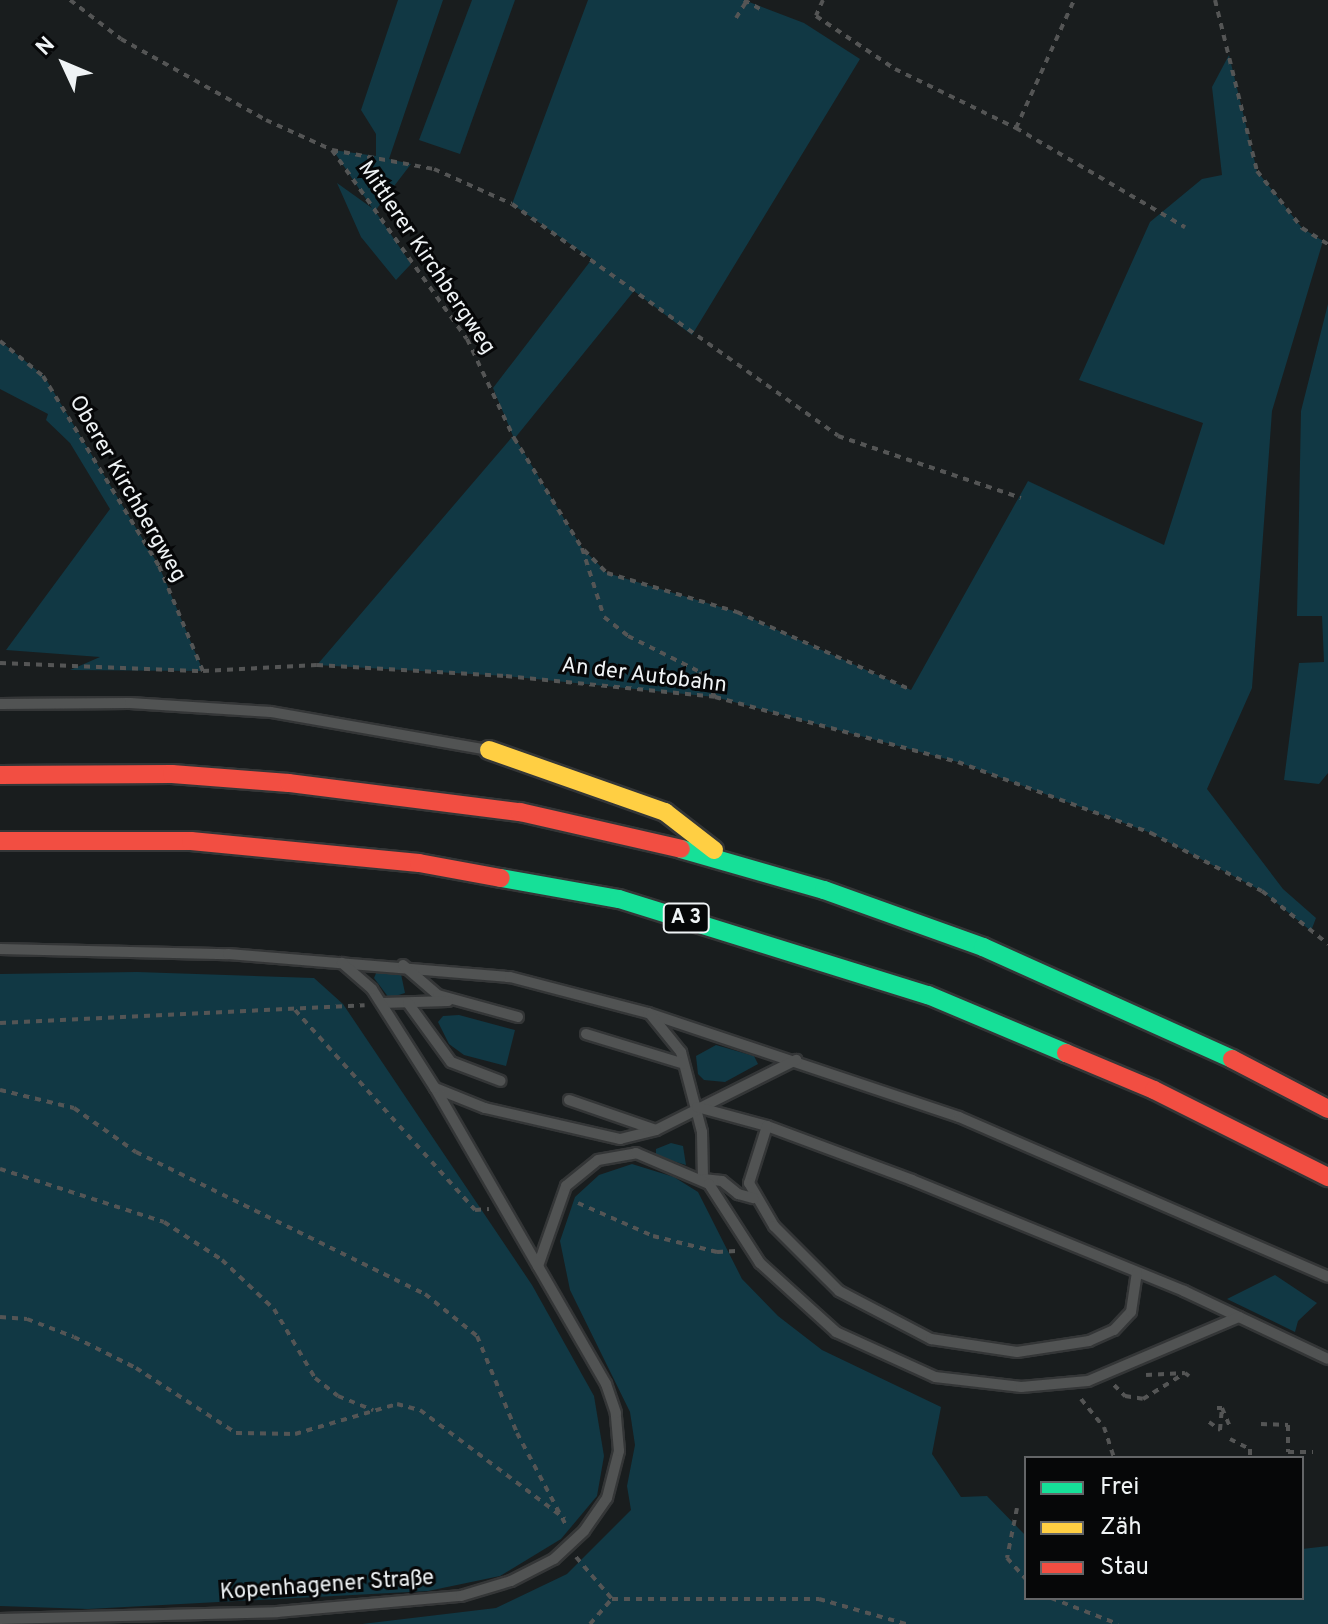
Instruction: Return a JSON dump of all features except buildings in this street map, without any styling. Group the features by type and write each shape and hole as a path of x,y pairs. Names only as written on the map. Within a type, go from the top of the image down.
{"highway":[{"path":"489,750 665,812 729,861"},
{"path":"0,775 172,774 402,794 520,812 729,861 983,947 1195,1040 1328,1109"},
{"name":"A 3","path":"0,841 191,841 292,849 419,863 619,899 928,995 1154,1090 1328,1177"}],"lane":[{"path":"0,704 130,703 271,712 489,750"},
{"path":"0,949 137,950 337,960 492,973 648,1013 796,1060 1026,1144 1328,1277"},
{"name":"Kopenhagener Straße","path":"0,1619 406,1604 488,1589 536,1570 569,1547 597,1515 614,1483 619,1433 606,1384 435,1088 382,1003 360,975 337,960"},
{"path":"403,965 428,988 454,1001 518,1017"},
{"path":"382,1003 454,1001"},
{"path":"408,1003 451,1062 501,1081"},
{"path":"648,1013 672,1037 684,1064 697,1107 704,1148 703,1179 750,1250 815,1316 887,1359 935,1377 978,1384 1068,1383 1104,1374 1239,1317"},
{"path":"586,1034 684,1064"},
{"path":"435,1088 474,1105 605,1139 656,1130 796,1060"},
{"path":"569,1100 656,1130"},
{"path":"697,1107 767,1126 1137,1272 1328,1359"},
{"path":"767,1126 749,1172 753,1198 795,1252 839,1291 886,1320 959,1346 1017,1352 1106,1335 1131,1312 1137,1272"},
{"path":"605,1139 608,1156"},
{"path":"538,1266 560,1196 577,1175 608,1156 636,1153 703,1179 722,1181 738,1194 753,1198"}],"path":[{"name":"Mittlerer Kirchbergweg","path":"70,0 121,39 266,120 332,150 467,339 514,438 582,548 604,617 628,636 700,672 715,697"},
{"path":"823,0 816,16 895,69 1016,128 1185,227"},
{"path":"1016,128 1074,0"},
{"path":"1215,0 1257,171 1302,228 1328,244"},
{"path":"736,18 745,1 762,10"},
{"path":"332,150 434,169 512,204 838,436 1021,498"},
{"name":"Oberer Kirchbergweg","path":"0,341 43,376 159,566 203,671"},
{"path":"582,548 607,573 737,612 911,690"},
{"name":"An der Autobahn","path":"0,663 203,671 317,665 506,676 715,697 958,762 1151,833 1262,891 1328,944"},
{"path":"0,1023 382,1003"},
{"path":"294,1009 475,1210 503,1207"},
{"path":"0,1090 74,1108 136,1152 425,1294 477,1336 517,1433 566,1519 569,1547 612,1599"},
{"path":"0,1169 164,1222 222,1260 274,1309 315,1378 338,1396 375,1410"},
{"path":"560,1196 653,1236 717,1252 750,1250"},
{"path":"0,1317 27,1319 124,1361 236,1433 295,1434 397,1404 420,1410 566,1519"},
{"path":"1104,1374 1125,1396 1143,1399 1187,1375 1160,1375"},
{"path":"1068,1383 1104,1427 1113,1456"},
{"path":"1209,1422 1220,1430 1220,1408 1231,1429"},
{"path":"1261,1424 1288,1425 1288,1452 1313,1452"},
{"path":"1230,1439 1250,1449 1250,1456"},
{"path":"1017,1508 1007,1558 1024,1577"},
{"path":"590,1624 612,1599 819,1599 906,1624"},
{"path":"1056,1600 1118,1624"}],"shaded area":[{"path":"398,0 443,0 389,159 411,164 375,211 411,264 396,280 361,237 337,183 372,208 333,150 376,156 376,134 361,110"},
{"path":"472,0 515,0 460,154 419,140"},
{"path":"588,0 744,0 804,23 860,59 692,335 634,291 515,438 582,548 607,573 737,612 911,690 1028,481 1164,545 1203,423 1079,380 1150,222 1202,179 1222,175 1212,87 1229,55 1257,171 1302,228 1323,241 1272,411 1252,688 1207,789 1283,889 1316,918 1311,931 1262,891 1151,833 958,762 715,697 506,676 317,665 513,436 493,388 592,259 512,204"},
{"path":"1328,304 1328,773 1319,784 1284,780 1299,663 1324,662 1322,616 1297,616 1301,411"},
{"path":"0,341 44,376 159,566 203,671 70,670 100,657 6,650 110,509 70,443 46,420 48,414 0,389"},
{"path":"377,971 401,974 405,993 389,998 374,978"},
{"path":"137,972 314,978 343,1004 532,1285 594,1396 604,1456 597,1496 561,1539 500,1576 428,1591 88,1609 0,1606 0,974"},
{"path":"459,1015 515,1030 506,1066 464,1055 449,1044 438,1022 443,1016"},
{"path":"716,1045 754,1056 758,1064 725,1082 704,1080 698,1074 696,1056"},
{"path":"671,1143 683,1146 686,1165 656,1156 656,1149"},
{"path":"632,1164 674,1177 698,1192 742,1279 778,1316 822,1350 941,1407 932,1454 961,1497 987,1496 1024,1534 1024,1600 1304,1600 1304,1549 1328,1546 1328,1624 362,1624 496,1608 567,1574 631,1510 627,1486 635,1445 630,1412 570,1290 560,1241 575,1197 599,1175"},
{"path":"1275,1275 1317,1303 1298,1321 1295,1332 1227,1299"}],"traffic: fast":[{"path":"681,849 824,890 983,947 1232,1059"},
{"path":"501,878 619,899 928,995 1066,1053"}],"traffic: slow":[{"path":"489,750 665,812 714,850"}],"traffic: jam":[{"path":"0,775 172,774 289,783 520,812 681,849"},
{"path":"0,841 191,841 419,863 501,878"},
{"path":"1066,1053 1154,1090 1328,1177"},
{"path":"1232,1059 1328,1109"}]}
